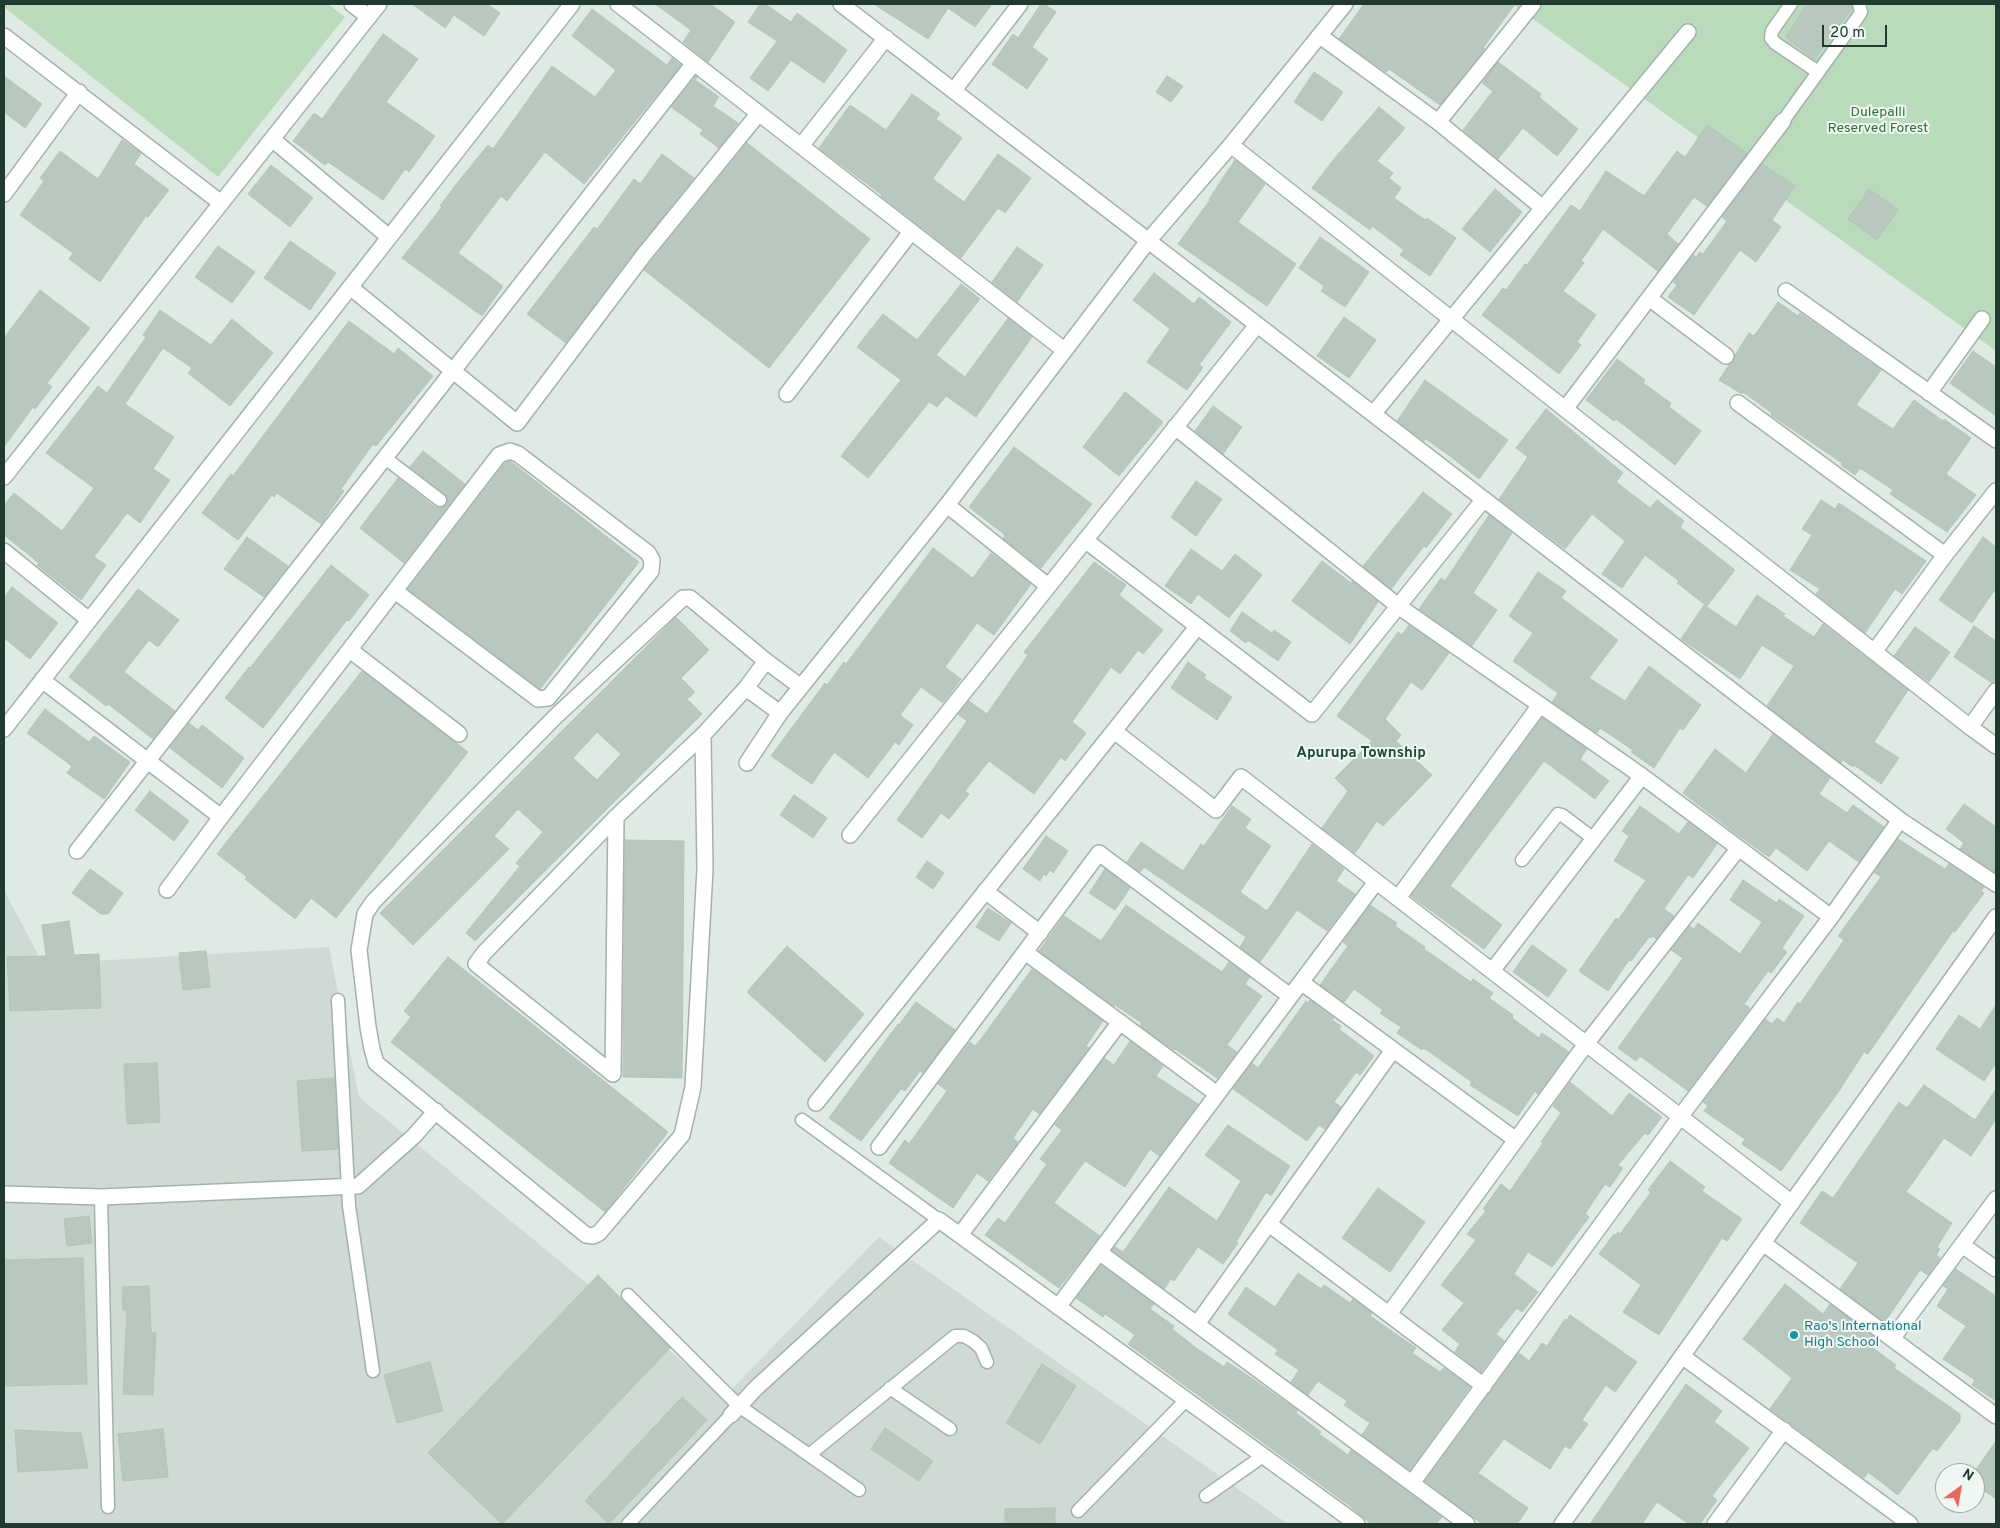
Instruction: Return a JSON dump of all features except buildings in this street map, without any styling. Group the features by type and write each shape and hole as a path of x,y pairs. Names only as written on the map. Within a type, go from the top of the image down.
{"street":[{"path":"352,4 369,17"},
{"path":"4,477 379,4"},
{"path":"4,729 572,4"},
{"path":"618,4 1064,350"},
{"path":"841,4 1900,820 1996,884"},
{"path":"954,90 1020,4"},
{"path":"747,763 780,713 946,505 1148,241 1231,145 1345,4"},
{"path":"1438,122 1533,4"},
{"path":"1373,414 1688,32"},
{"path":"4,36 221,203"},
{"path":"1320,36 1438,122 1543,208"},
{"path":"801,146 886,38"},
{"path":"77,851 694,63"},
{"path":"4,194 78,92"},
{"path":"350,287 517,422 644,256 759,113"},
{"path":"1565,409 1783,121"},
{"path":"272,140 389,237"},
{"path":"1231,145 1451,320 1996,746"},
{"path":"787,394 911,232"},
{"path":"1786,291 1996,440"},
{"path":"1649,298 1726,356"},
{"path":"1929,393 1982,319"},
{"path":"850,835 1257,324"},
{"path":"1738,403 1945,555"},
{"path":"1175,427 1398,606 1642,776 1831,917"},
{"path":"167,890 221,817 394,591 500,454 510,451 518,454 648,553 652,560 651,571 548,698 538,699 394,591"},
{"path":"1874,652 1945,555 1996,491"},
{"path":"1085,540 1312,714 1484,500"},
{"path":"946,505 1048,586"},
{"path":"4,552 89,620"},
{"path":"703,735 705,869 693,1087 682,1135 599,1232 593,1236 586,1235 436,1110 376,1063 372,1049 359,950 364,914 373,902 555,717 683,598 690,598 766,661 802,687"},
{"path":"816,1103 1198,626"},
{"path":"350,650 460,734"},
{"path":"616,817 613,1074 476,964 484,953 616,817 703,735 746,688 766,661"},
{"path":"42,680 221,817"},
{"path":"746,688 780,713"},
{"path":"1970,727 1996,691"},
{"path":"1398,898 1540,705"},
{"path":"1114,731 1216,810 1241,777 1792,1203"},
{"path":"1492,971 1642,776"},
{"path":"1412,1483 1680,1117 1831,917 1900,820"},
{"path":"1389,1314 1586,1044 1738,849"},
{"path":"879,1147 1099,853 1290,996"},
{"path":"1058,1307 1376,882"},
{"path":"985,891 1040,933"},
{"path":"1562,1524 1996,917"},
{"path":"1025,952 1217,1094"},
{"path":"1301,982 1516,1140"},
{"path":"960,1235 1120,1022"},
{"path":"1197,1324 1394,1050"},
{"path":"4,1194 101,1197 358,1186 414,1136 436,1110"},
{"path":"1892,1339 1996,1199"},
{"path":"735,1411 756,1388 939,1220 1357,1524"},
{"path":"1269,1224 1484,1386"},
{"path":"1763,1243 1996,1416"},
{"path":"1962,1245 1996,1269"},
{"path":"1099,1252 1467,1524"},
{"path":"1682,1356 1910,1524"},
{"path":"1715,1524 1784,1430"}],"lane":[{"path":"1791,4 1772,31 1772,38 1775,43 1818,72"},
{"path":"1783,121 1858,18 1861,12 1859,4"},
{"path":"385,458 440,500"},
{"path":"1522,860 1558,814 1594,839"},
{"path":"338,1000 349,1206 373,1371"},
{"path":"802,1120 939,1220"},
{"path":"101,1197 108,1507"},
{"path":"628,1295 735,1411 809,1455 859,1490"},
{"path":"809,1455 955,1336 964,1336 973,1341 981,1348 987,1362"},
{"path":"890,1388 950,1429"},
{"path":"1078,1511 1186,1400"},
{"path":"628,1524 735,1411"},
{"path":"1206,1496 1263,1456"}],"shaded area":[{"path":"4,890 43,964 329,947 359,1097 725,1396 879,1237 1288,1524 4,1524"}],"green space":[{"path":"4,4 328,4 345,17 218,177 4,7"},
{"name":"Dulepalli Reserved Forest","path":"1512,4 1996,4 1996,351"}],"place":[{"name":"Rao's International High School","path":"1794,1335"}],"district":[{"name":"Apurupa Township","path":"1361,754"}]}
